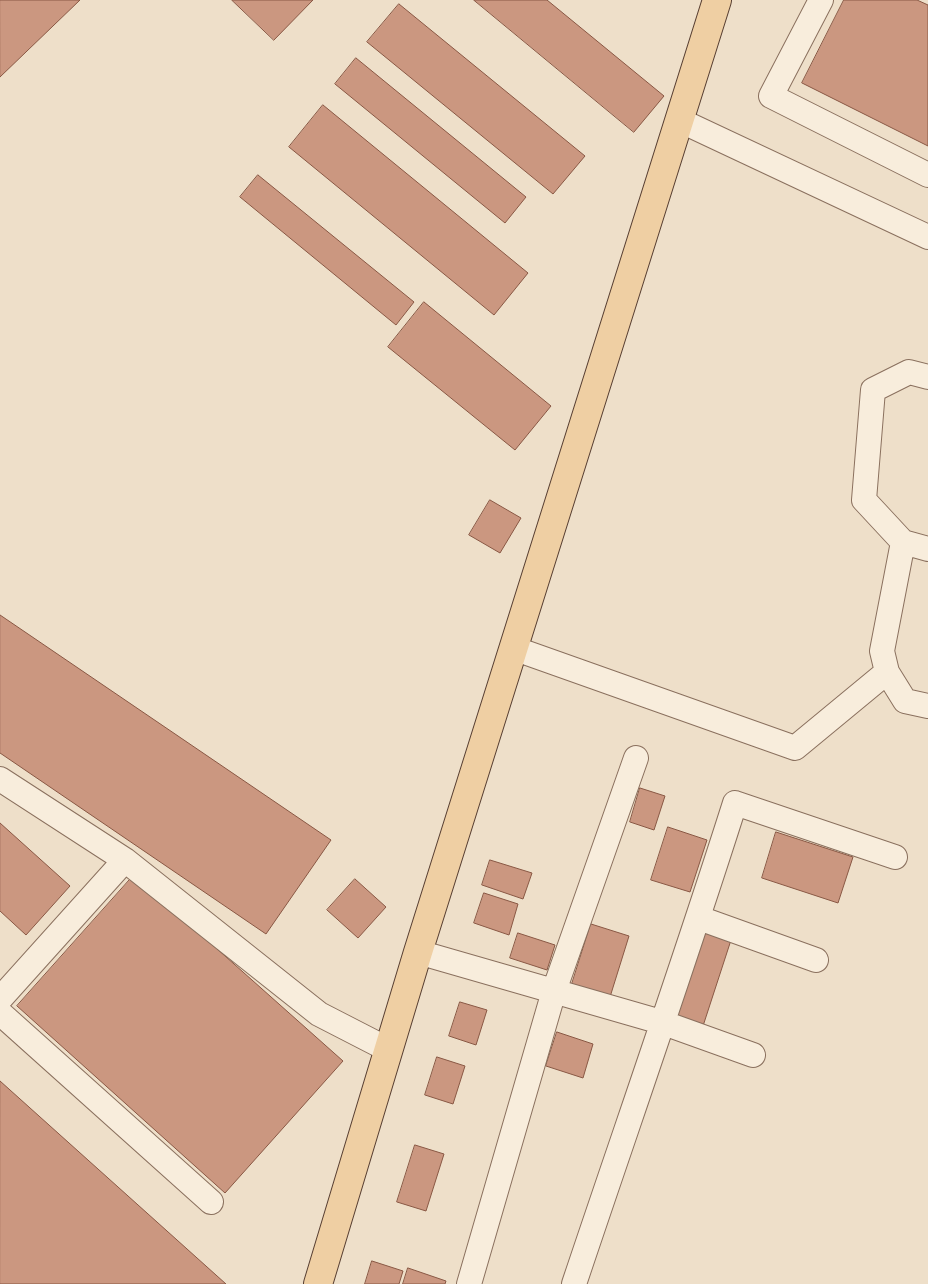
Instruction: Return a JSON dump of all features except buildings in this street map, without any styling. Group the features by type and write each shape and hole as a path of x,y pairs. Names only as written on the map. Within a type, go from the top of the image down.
{"main road":[{"path":"318,1284 418,952 717,0"}],"street":[{"path":"821,0 771,96 928,176"},
{"path":"679,120 928,237"},
{"path":"928,377 909,372 873,390 864,500 903,542 928,549"},
{"path":"903,542 882,651 887,672 905,701 928,706"},
{"path":"513,648 794,748 887,672"},
{"path":"469,1284 554,991 636,758"},
{"path":"0,779 125,860 319,1014 389,1050"},
{"path":"574,1284 698,918 735,802 895,857"},
{"path":"0,999 125,860"},
{"path":"698,918 816,960"},
{"path":"418,952 662,1022 753,1055"},
{"path":"0,1013 211,1202"}]}
